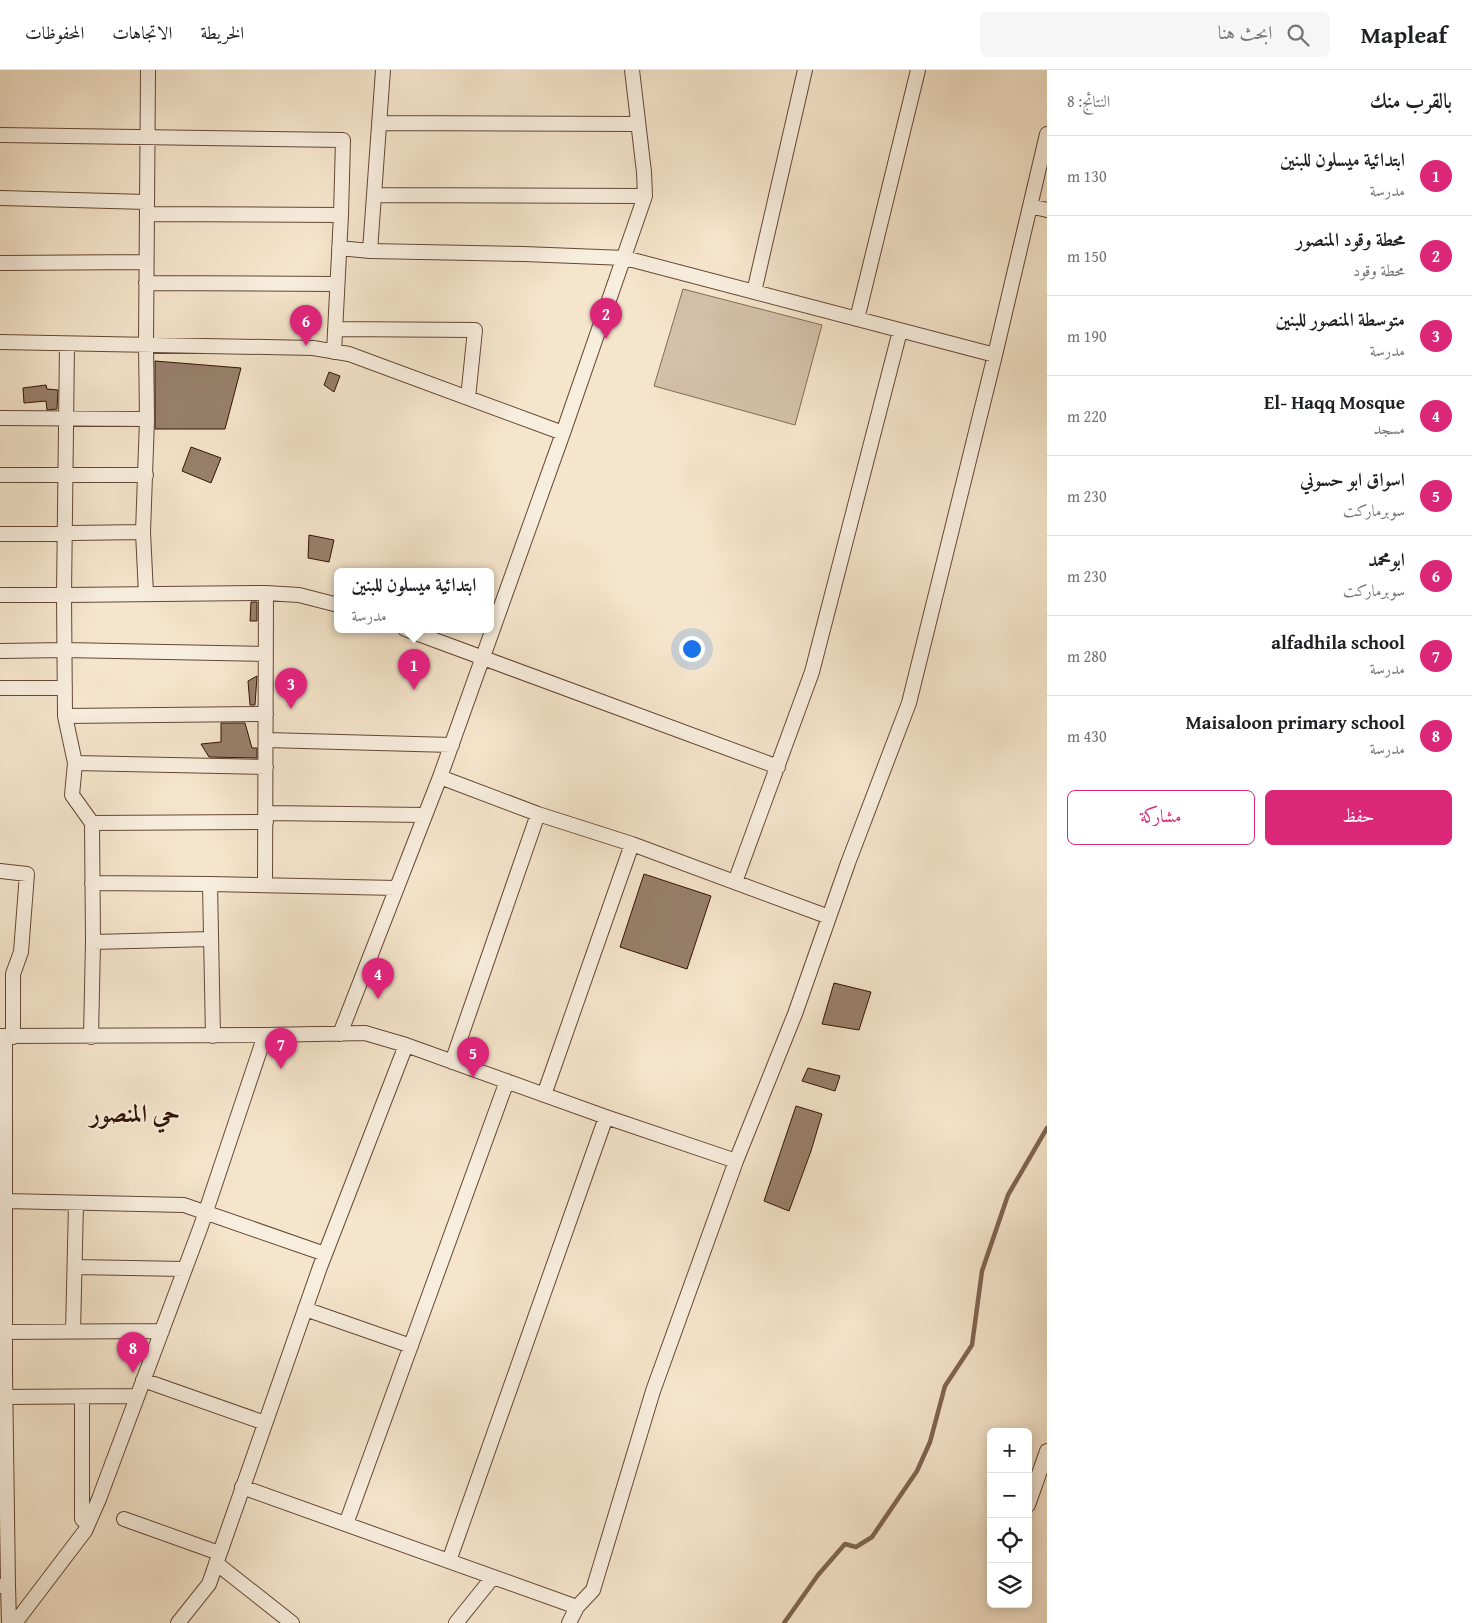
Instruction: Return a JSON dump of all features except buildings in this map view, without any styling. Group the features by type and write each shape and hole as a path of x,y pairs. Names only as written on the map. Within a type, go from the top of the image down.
{"street":[{"path":"146,594 143,532 147,419 148,70"},
{"path":"370,251 383,70"},
{"path":"494,626 625,258 645,196 632,70"},
{"path":"754,292 805,70"},
{"path":"857,319 918,70"},
{"path":"379,123 638,124"},
{"path":"570,1623 577,1607 593,1590 653,1391 736,1161 795,1014 848,863 909,703 995,356 1047,134"},
{"path":"0,135 343,140 334,352"},
{"path":"374,195 645,196"},
{"path":"0,198 147,208 341,215"},
{"path":"1030,206 1047,210"},
{"path":"339,248 370,251 625,258 995,356"},
{"path":"0,263 146,262"},
{"path":"146,283 337,284"},
{"path":"335,329 475,330 468,398"},
{"path":"735,882 812,672 900,330"},
{"path":"0,342 313,348 349,354 563,433"},
{"path":"67,344 64,688 65,716 75,763 72,795 92,823 93,942 91,1037"},
{"path":"0,418 147,419"},
{"path":"0,475 146,475"},
{"path":"0,534 143,532"},
{"path":"266,593 266,885"},
{"path":"0,595 266,593 299,595 334,604"},
{"path":"416,633 778,767"},
{"path":"340,1034 440,777 492,633"},
{"path":"0,651 64,650 266,654"},
{"path":"0,688 64,688"},
{"path":"65,716 266,714"},
{"path":"266,740 452,745"},
{"path":"75,763 266,766"},
{"path":"440,777 538,814 632,844 829,917"},
{"path":"452,1062 538,814"},
{"path":"92,823 266,817 425,815"},
{"path":"544,1095 632,844"},
{"path":"0,871 27,874 21,952 13,974 2,1059 5,1201 2,1216 3,1522 4,1586 9,1623"},
{"path":"92,883 397,888"},
{"path":"210,884 213,1036"},
{"path":"93,942 211,939"},
{"path":"6,1037 265,1036 365,1033 406,1045 606,1117 736,1161"},
{"path":"15,1623 85,1531 88,1524 185,1269 265,1036"},
{"path":"178,1623 209,1584 325,1254 406,1045"},
{"path":"346,1524 507,1081"},
{"path":"449,1561 606,1117"},
{"path":"5,1201 184,1205 325,1254"},
{"path":"73,1332 76,1203"},
{"path":"75,1267 185,1269"},
{"path":"305,1309 411,1346"},
{"path":"2,1332 162,1331"},
{"path":"143,1380 265,1423"},
{"path":"2,1397 137,1396"},
{"path":"82,1397 82,1519 88,1524"},
{"path":"1032,1494 1047,1451"},
{"path":"242,1487 577,1607"},
{"path":"124,1519 218,1558 292,1623"},
{"path":"456,1623 493,1577"}],"shaded area":[{"path":"683,289 822,325 795,425 654,386"}],"waterway":[{"path":"784,1623 818,1575 845,1544 856,1547 872,1537 917,1471 930,1442 945,1386 972,1345 982,1271 1008,1195 1047,1128"}],"place":[{"name":"محطة وقود المنصور","path":"606,339"},
{"name":"ابومحمد","path":"306,346"},
{"name":"ابتدائية ميسلون للبنين","path":"414,690"},
{"name":"متوسطة المنصور للبنين","path":"291,709"},
{"name":"El- Haqq Mosque","path":"378,999"},
{"name":"alfadhila school","path":"281,1069"},
{"name":"اسواق ابو حسوني","path":"473,1078"},
{"name":"Maisaloon primary school","path":"133,1373"}],"district":[{"name":"حي المنصور","path":"135,1113"}]}
